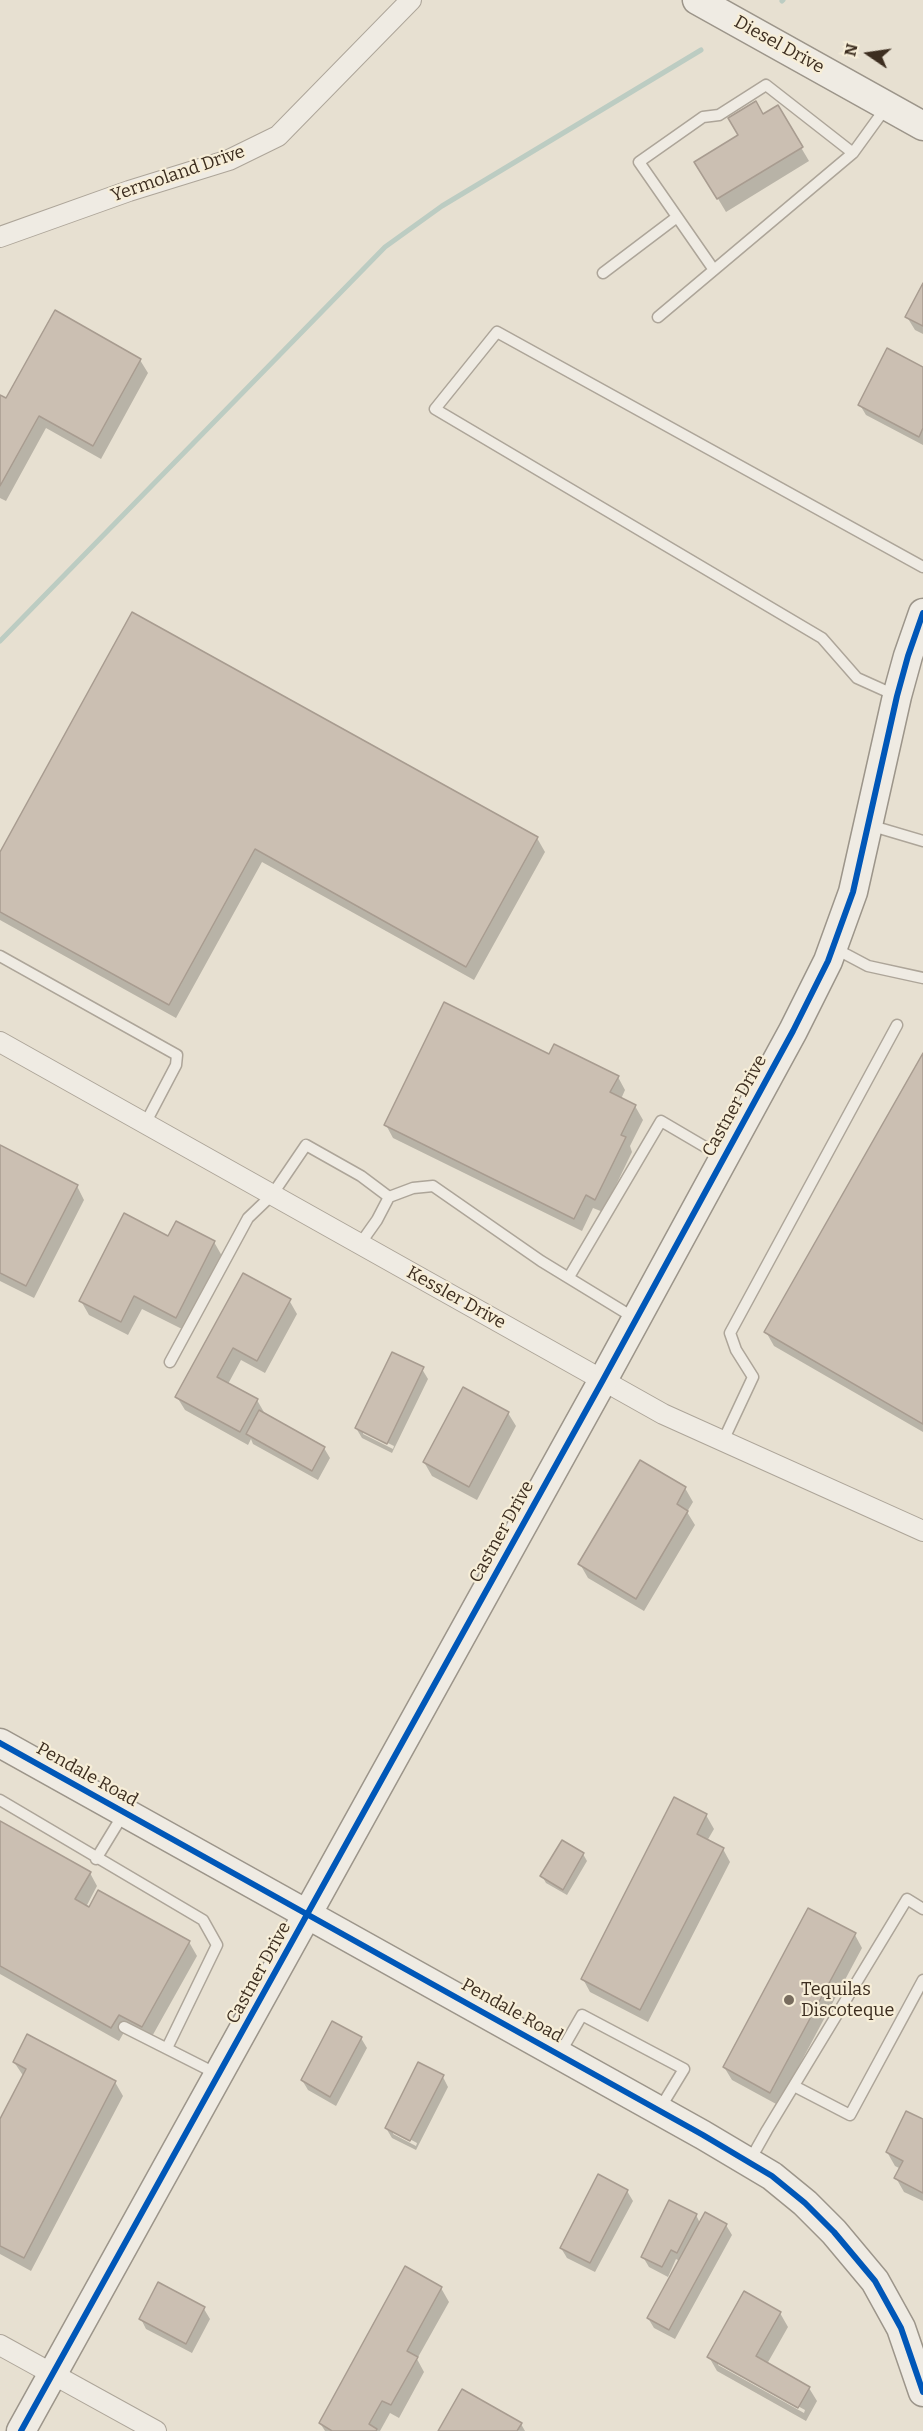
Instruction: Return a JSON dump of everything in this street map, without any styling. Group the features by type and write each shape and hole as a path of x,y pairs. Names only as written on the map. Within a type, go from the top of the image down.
{"street":[{"name":"Yermoland Drive","path":"0,237 129,191 230,160 278,136 411,0"},
{"name":"Diesel Drive","path":"697,0 923,126"},
{"name":"Castner Drive","path":"21,2431 308,1915 793,1031 834,948 853,892 897,696 923,613"},
{"name":"Kessler Drive","path":"0,1042 663,1414 923,1531"},
{"name":"Pendale Road","path":"0,1743 772,2176 805,2203 857,2256 881,2291 901,2328 923,2392"},
{"path":"0,2345 156,2431"}],"lane":[{"path":"714,270 639,162 703,117 719,115 766,85 853,153"},
{"path":"658,316 853,153 887,106"},
{"path":"603,273 677,217"},
{"path":"897,696 857,678 822,638 435,409 497,332 923,567"},
{"path":"869,825 923,841"},
{"path":"834,948 867,966 923,978"},
{"path":"0,956 177,1055 176,1065 145,1124"},
{"path":"723,1441 753,1377 736,1350 730,1333 897,1025"},
{"path":"569,1278 661,1121 724,1158"},
{"path":"170,1362 248,1218 272,1196 306,1145 361,1176 389,1197"},
{"path":"360,1244 377,1220 389,1197 413,1188 433,1186 569,1278 636,1319"},
{"path":"0,1800 203,1920 217,1945 167,2048"},
{"path":"96,1858 124,1813"},
{"path":"749,2163 907,1899 923,1910"},
{"path":"794,2086 850,2115 923,1980"},
{"path":"559,2055 582,2015 684,2069 658,2110"},
{"path":"124,2027 219,2075"}],"building":[{"path":"756,101 763,114 778,105 803,147 717,199 694,162 738,135 728,118"},
{"path":"923,283 923,326 905,317"},
{"path":"55,310 141,359 93,446 39,416 0,486 0,395 6,398"},
{"path":"887,348 923,367 923,428 919,437 858,405"},
{"path":"132,612 538,837 466,967 255,849 169,1005 0,912 0,852"},
{"path":"444,1002 549,1054 554,1044 619,1076 610,1092 636,1105 621,1135 626,1137 595,1200 586,1195 574,1219 384,1125"},
{"path":"923,1053 923,1424 764,1332"},
{"path":"0,1145 78,1185 26,1286 0,1273"},
{"path":"124,1213 168,1236 176,1221 215,1241 176,1318 134,1296 121,1322 79,1301"},
{"path":"243,1273 291,1299 257,1361 233,1348 217,1377 258,1399 240,1432 175,1397"},
{"path":"392,1352 424,1367 387,1444 355,1428"},
{"path":"463,1387 509,1412 469,1487 423,1462"},
{"path":"259,1410 325,1447 312,1471 246,1434"},
{"path":"640,1460 686,1487 677,1504 688,1511 636,1599 578,1564"},
{"path":"674,1797 707,1814 697,1834 724,1848 640,2010 581,1979"},
{"path":"0,1821 91,1872 75,1899 89,1907 98,1890 190,1941 142,2027 119,2015 111,2028 0,1966"},
{"path":"562,1840 584,1853 563,1890 540,1876"},
{"name":"Tequilas Discoteque","path":"808,1908 856,1933 770,2093 723,2067"},
{"path":"332,2021 362,2037 330,2097 301,2080"},
{"path":"27,2034 116,2081 24,2258 0,2246 0,2119 26,2069 13,2062"},
{"path":"418,2062 444,2075 410,2141 385,2128"},
{"path":"906,2111 923,2119 923,2193 894,2178 903,2161 886,2152"},
{"path":"598,2174 628,2190 590,2263 560,2248"},
{"path":"669,2200 697,2214 677,2253 671,2250 662,2267 641,2257"},
{"path":"705,2212 727,2224 669,2330 647,2318"},
{"path":"405,2266 442,2287 407,2351 418,2357 391,2405 382,2401 369,2424 377,2429 376,2431 332,2431 319,2423"},
{"path":"158,2282 205,2307 186,2344 139,2319"},
{"path":"744,2291 781,2312 756,2356 810,2387 798,2408 707,2357"},
{"path":"462,2389 522,2423 517,2431 438,2431"}],"waterway":[{"path":"0,641 385,247 442,206 701,50"}],"cycle path":[{"path":"21,2431 603,1380 793,1031 828,961 853,892 897,696 923,613"},
{"path":"0,1743 703,2135 772,2176 805,2203 834,2232 875,2281 901,2328 923,2392"}],"place":[{"name":"Tequilas Discoteque","path":"789,2000"}]}
